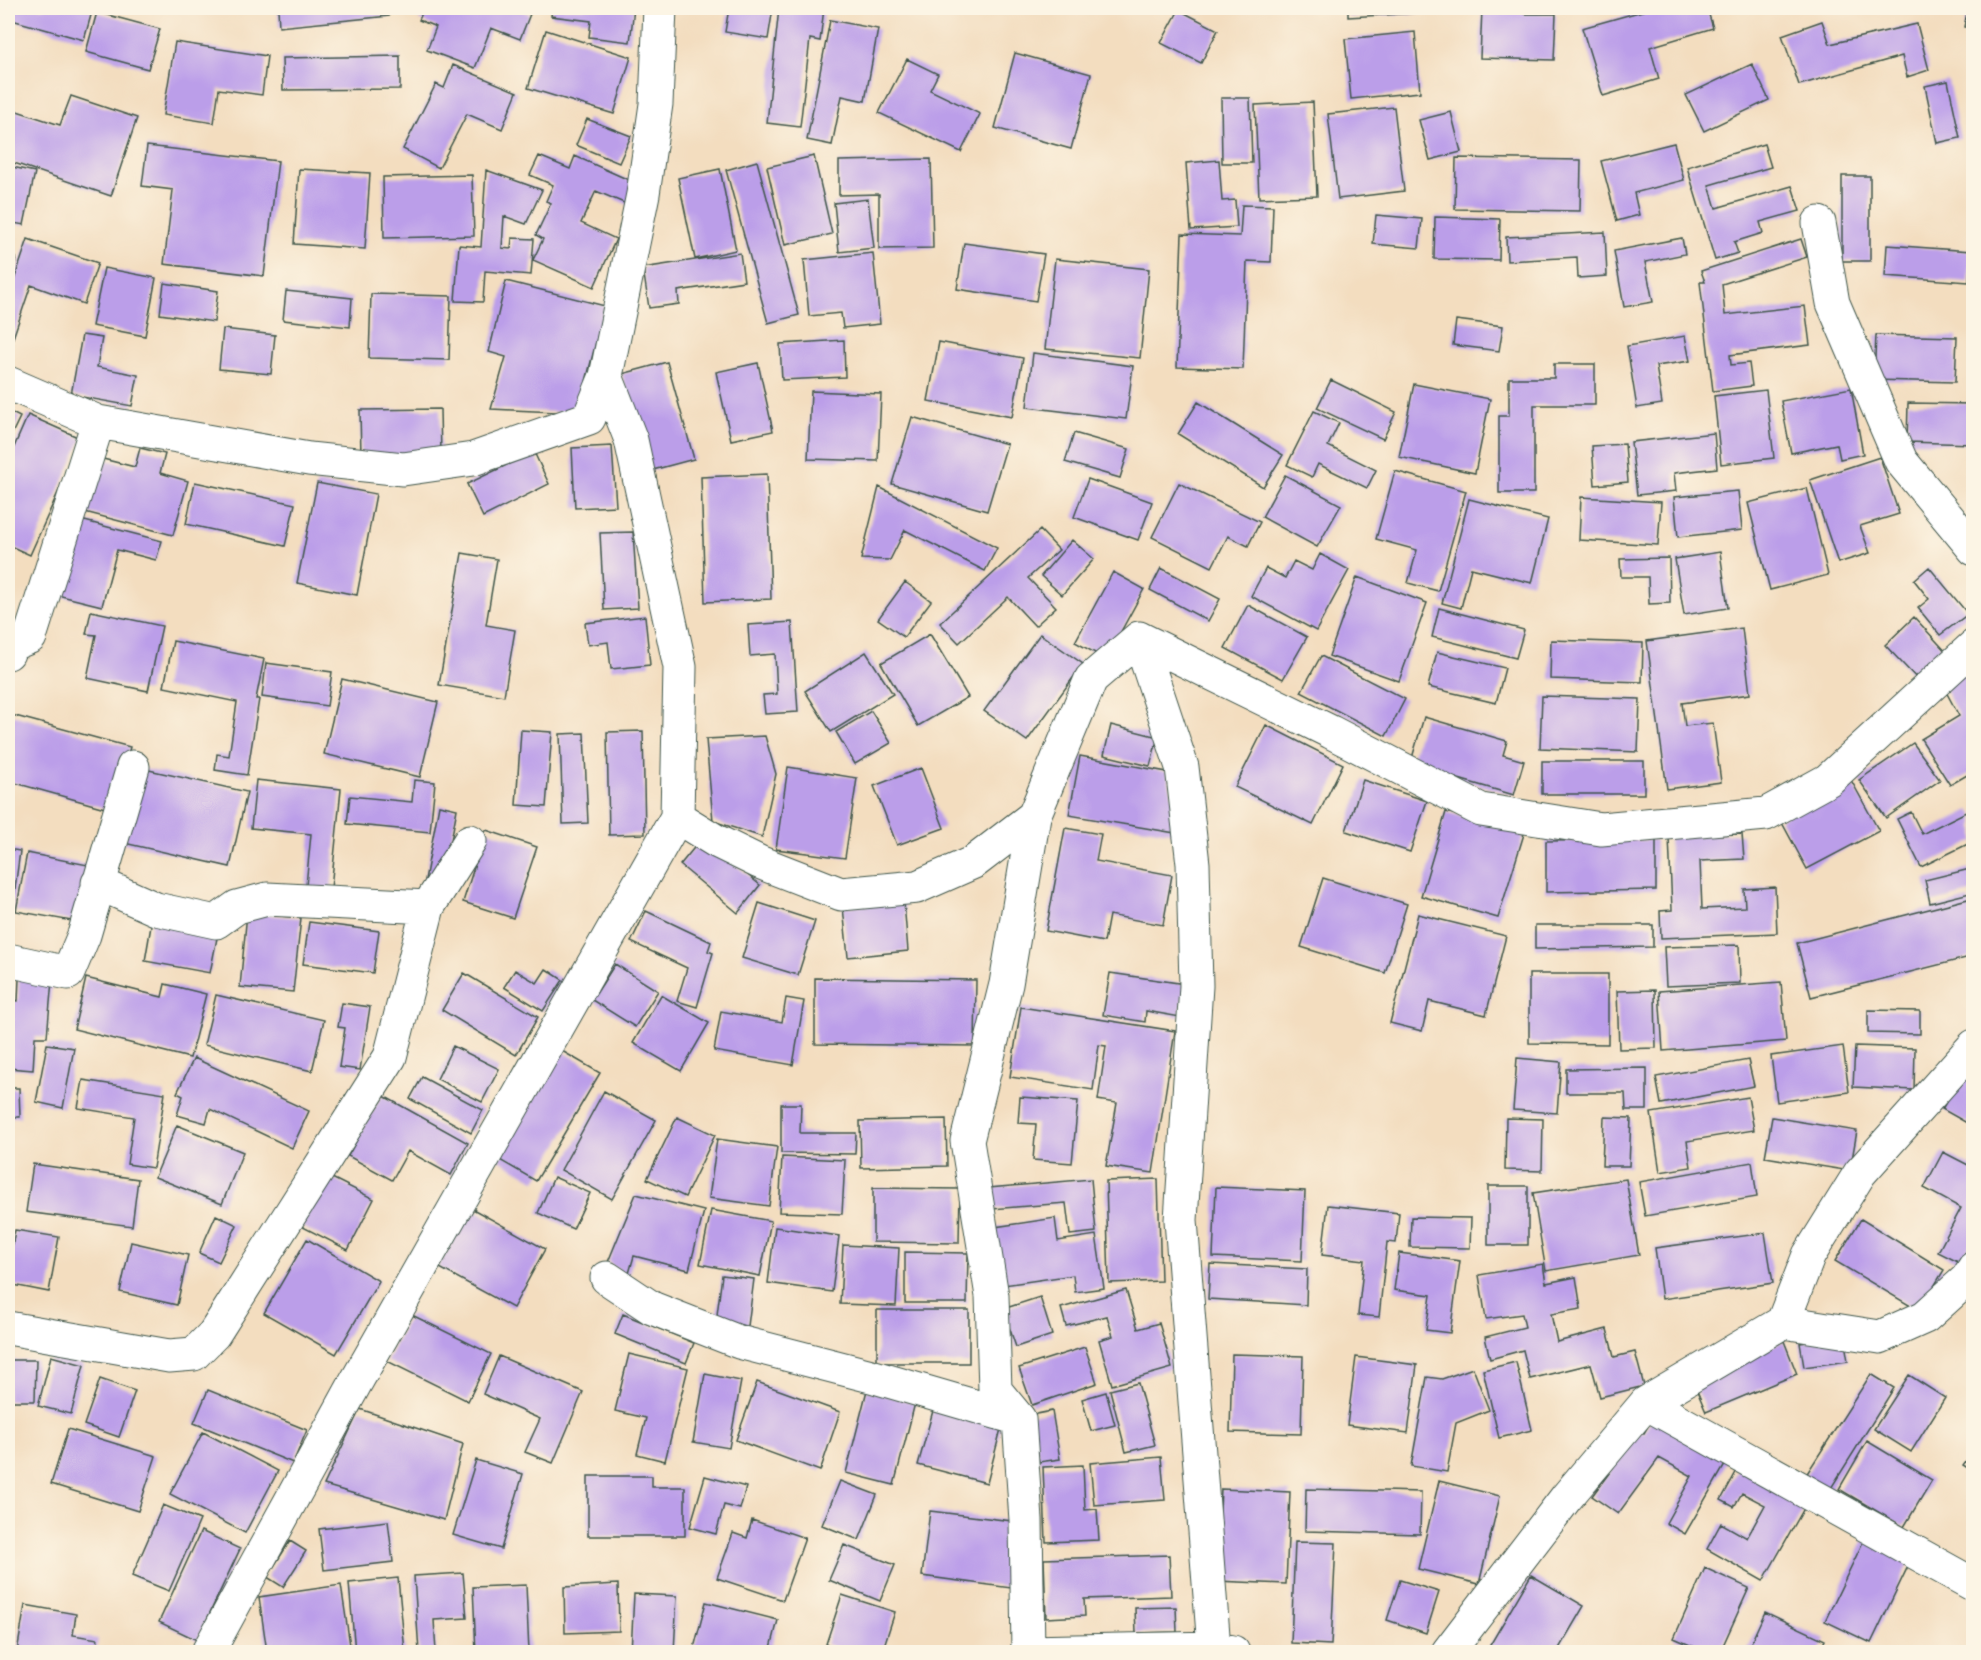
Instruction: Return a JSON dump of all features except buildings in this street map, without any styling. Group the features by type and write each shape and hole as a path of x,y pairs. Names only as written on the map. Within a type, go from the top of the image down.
{"street":[{"path":"8,383 98,422 309,459 403,469 472,459 589,418 606,376 644,194 656,104 660,8"},
{"path":"1819,224 1833,303 1900,461 1974,549"},
{"path":"208,1653 362,1372 677,817 680,667 631,440 606,376"},
{"path":"8,653 10,645 30,638 98,422"},
{"path":"1139,638 1331,732 1481,810 1601,829 1766,814 1828,780 1974,645"},
{"path":"1139,638 1182,767 1194,864 1196,986 1181,1220 1223,1650 1028,1652 1026,1520 1019,1419 995,1390 992,1296 966,1140 1005,984 1034,816 1092,679 1139,638"},
{"path":"8,960 68,973 84,934 134,767"},
{"path":"677,817 716,841 759,862 841,894 917,887 974,862 1034,816"},
{"path":"8,1328 169,1356 194,1354 214,1334 390,1057 428,907 470,841"},
{"path":"98,884 156,909 216,922 237,907 267,899 428,907"},
{"path":"1448,1653 1566,1498 1646,1403 1783,1322 1809,1256 1860,1173 1974,1046"},
{"path":"1783,1322 1880,1337 1925,1317 1967,1279 1974,1269"},
{"path":"607,1278 652,1308 739,1342 871,1376 1019,1419"},
{"path":"1646,1403 1974,1585"}]}
